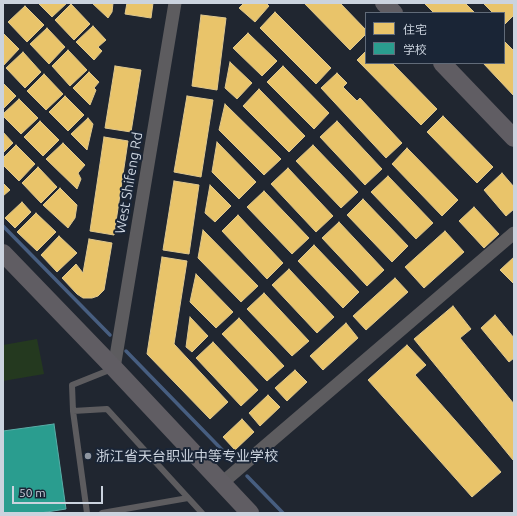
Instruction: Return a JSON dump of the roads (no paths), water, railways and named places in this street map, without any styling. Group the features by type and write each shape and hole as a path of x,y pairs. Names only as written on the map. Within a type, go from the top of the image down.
{"street":[{"name":"West Shifeng Rd","path":"114,368 175,3"},
{"path":"384,3 393,12"},
{"path":"443,64 514,138"},
{"path":"222,484 514,233"},
{"path":"3,252 250,513"}],"lane":[{"path":"87,513 73,411 72,386 114,368"},
{"path":"73,411 107,409 202,513"},
{"path":"102,513 188,498"}],"waterway":[{"path":"3,226 110,335"},
{"path":"126,351 232,460"},
{"path":"247,476 283,513"}],"place":[{"name":"浙江省天台职业中等专业学校","path":"88,456"}]}
